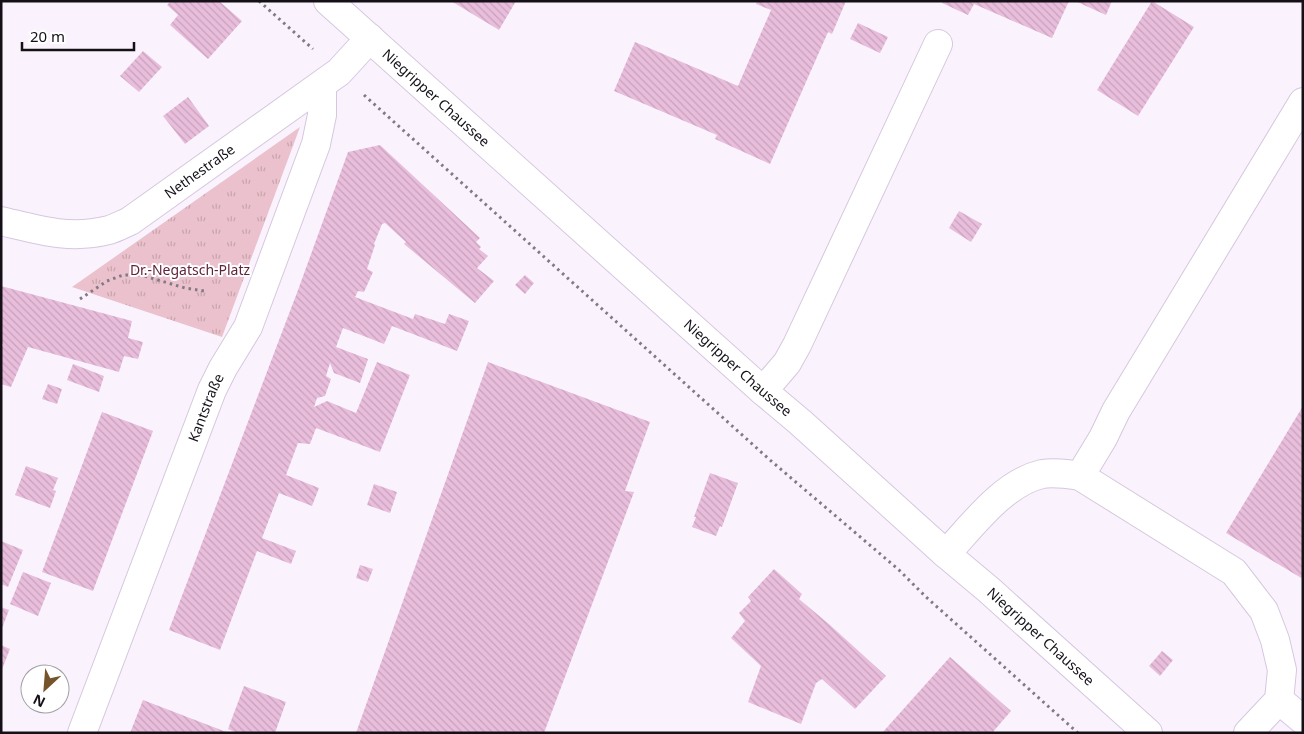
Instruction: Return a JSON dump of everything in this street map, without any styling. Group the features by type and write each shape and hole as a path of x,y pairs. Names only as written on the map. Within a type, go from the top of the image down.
{"main road":[{"name":"Niegripper Chaussee","path":"328,1 1148,733"},
{"name":"Nethestraße","path":"1,221 63,235 110,230 130,220 331,78 370,38"},
{"path":"763,391 787,363 798,345 938,44"},
{"name":"Kantstraße","path":"82,733 212,390 248,327 313,153 331,78"},
{"path":"1080,476 1103,438 1116,411 1303,102"},
{"path":"946,554 1006,492 1025,480 1043,474 1060,473 1080,476 1234,572 1264,611 1275,640 1282,670 1278,700 1248,733"},
{"path":"1278,700 1303,720"}],"path":[{"path":"260,1 331,78 899,570 926,597 1078,733"},
{"path":"80,299 107,281 123,275 141,274 185,288 204,291"}],"green space":[{"name":"Dr.-Negatsch-Platz","path":"300,127 222,337 72,287"}],"building":[{"path":"171,1 219,1 242,21 208,59 170,25 178,15 167,5"},
{"path":"451,1 516,1 499,30"},
{"path":"757,1 846,1 832,34 828,32 770,164 715,139 717,135 614,91 635,42 738,86 771,10 756,4"},
{"path":"943,1 1069,1 1052,38 974,4 968,15 942,3"},
{"path":"1075,1 1112,1 1106,15"},
{"path":"1152,1 1194,27 1138,116 1097,90"},
{"path":"858,23 888,37 880,53 850,39"},
{"path":"143,51 162,67 139,92 120,76"},
{"path":"188,97 209,126 185,144 163,116"},
{"path":"380,145 480,238 476,242 481,247 479,249 488,256 477,268 494,281 475,303 404,244 406,242 385,223 382,224 367,269 373,272 364,292 358,291 355,297 413,319 415,314 445,324 449,314 469,321 457,351 392,326 384,344 343,328 336,347 368,359 360,383 334,373 330,363 326,376 331,379 325,396 317,398 314,407 327,401 356,413 377,362 410,375 380,452 316,428 310,444 298,443 286,475 319,488 312,506 279,493 262,538 296,551 291,564 257,551 220,650 169,630 298,290 348,152"},
{"path":"959,211 982,224 971,242 949,228"},
{"path":"525,275 534,283 525,294 515,285"},
{"path":"1,286 132,321 128,338 143,342 138,359 124,356 119,372 28,347 11,387 1,384 1,351 3,344 1,344"},
{"path":"488,362 650,422 625,491 634,492 544,733 356,733"},
{"path":"73,364 104,376 99,392 67,380"},
{"path":"48,384 62,389 57,404 42,399"},
{"path":"1303,406 1303,579 1226,533"},
{"path":"102,412 153,431 93,591 42,572"},
{"path":"26,466 58,478 53,490 56,491 50,508 15,495"},
{"path":"710,473 738,483 722,527 720,526 716,536 692,527"},
{"path":"374,484 397,492 390,513 367,505"},
{"path":"1,541 23,550 8,587 1,584"},
{"path":"360,565 373,569 368,582 356,578"},
{"path":"774,569 802,594 799,599 886,676 855,709 822,679 816,683 801,724 748,702 761,666 731,638 745,621 739,613 751,601 748,597"},
{"path":"23,572 51,583 38,616 10,604"},
{"path":"1,607 9,610 1,631"},
{"path":"1,645 10,649 1,672"},
{"path":"1162,651 1173,660 1160,676 1149,666"},
{"path":"950,657 1011,711 992,733 882,733"},
{"path":"244,686 286,702 275,733 237,733 228,729"},
{"path":"143,700 229,733 130,733"}]}
